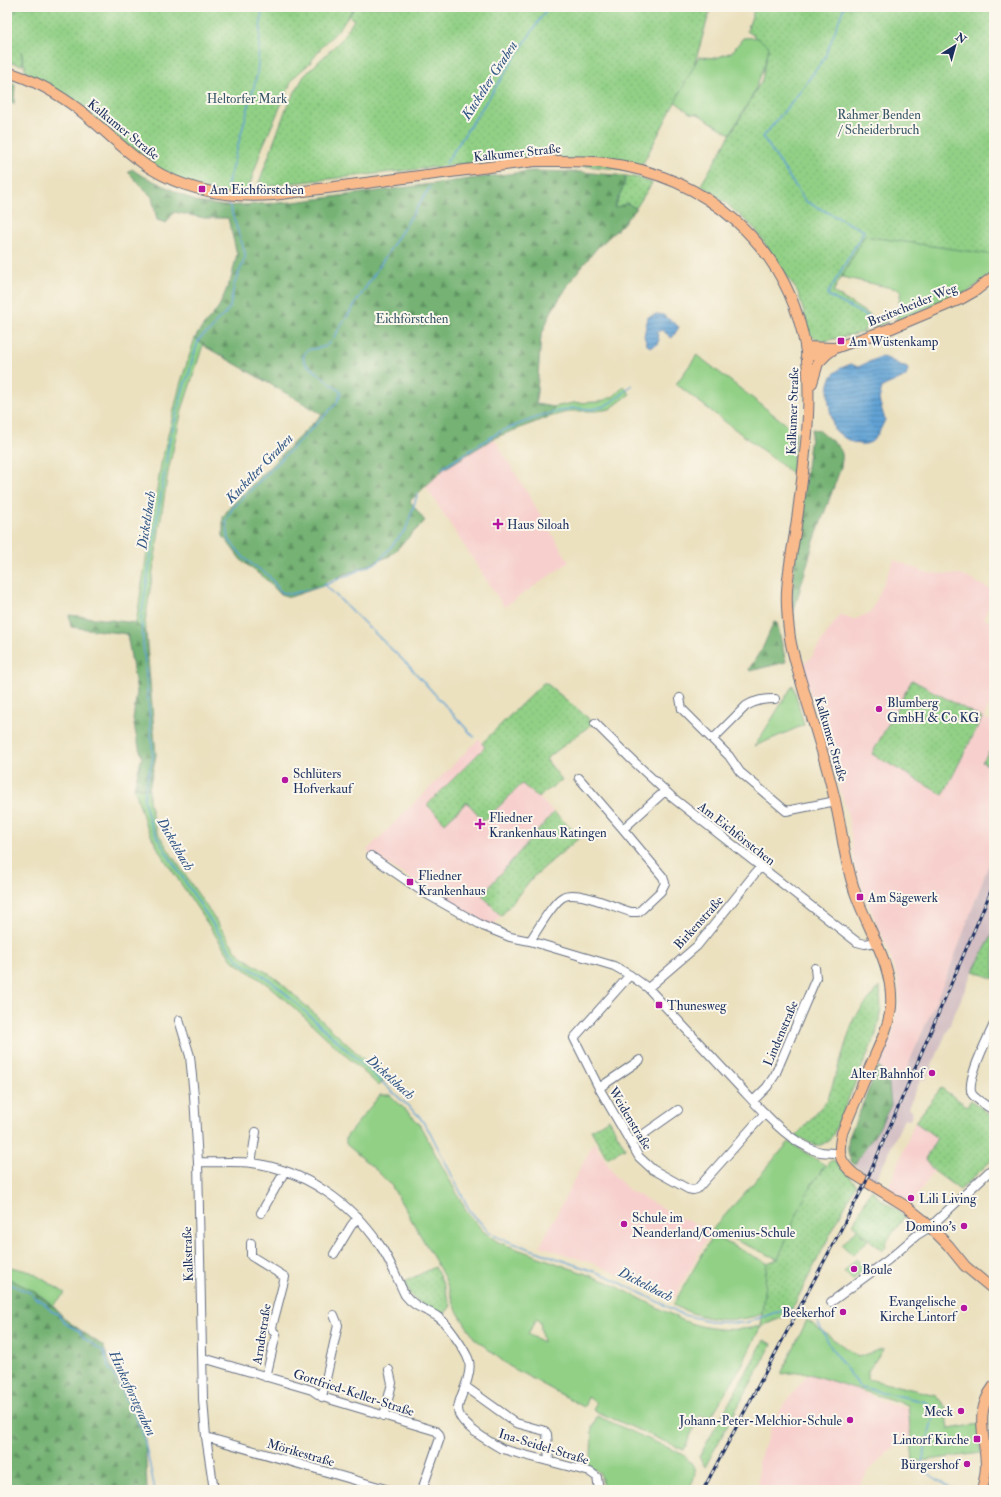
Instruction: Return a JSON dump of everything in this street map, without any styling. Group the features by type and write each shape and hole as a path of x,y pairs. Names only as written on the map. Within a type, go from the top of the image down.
{"main road":[{"name":"Kalkumer Straße","path":"7,72 30,80 62,98 83,112 133,156 151,168 180,182 202,189 228,194 261,196 290,194 535,162 573,160 607,163 638,169 678,182 704,197 738,224 771,261 787,288 795,307 806,351 809,393 802,485 787,590 787,612 790,641 836,801 849,874 856,897 876,942 890,980 891,1007 889,1019 842,1133 840,1145 841,1157"},
{"name":"Breitscheider Weg","path":"806,351 827,354 836,348 899,325 961,299 975,291 994,276"},
{"name":"Breitscheider Weg","path":"806,351 836,348"},
{"path":"809,393 816,369 822,358 827,354"},
{"path":"841,1157 847,1168 854,1174 907,1207 930,1226 965,1266 994,1290"},
{"path":"982,1490 989,1453 982,1418 983,1407 986,1398 994,1386"}],"street":[{"path":"680,698 682,709 729,756 740,772 786,811 836,801"},
{"path":"713,739 746,706 764,699 775,699"},
{"name":"Am Eichförstchen","path":"595,723 666,791 857,942 864,944 876,942"},
{"path":"530,941 556,903 562,897 568,895 579,895 625,910 638,912 663,889 663,877 579,778"},
{"path":"623,829 666,791"},
{"path":"370,856 423,892 483,926 510,937 530,941 614,966 630,975 648,988 753,1101 789,1136 808,1148 841,1157"},
{"name":"Birkenstraße","path":"648,988 697,946 761,866"},
{"name":"Lindenstraße","path":"753,1101 767,1087 775,1075 816,978 815,968"},
{"name":"Weidenstraße","path":"630,975 574,1038 599,1088 639,1157 652,1169 688,1189 693,1190 700,1186 765,1113"},
{"name":"Kalkstraße","path":"179,1020 190,1056 198,1162 203,1399 206,1437 214,1490"},
{"path":"994,1024 971,1078 970,1088 973,1095 994,1111"},
{"path":"599,1088 640,1060"},
{"path":"631,1144 678,1110"},
{"path":"251,1163 256,1132"},
{"name":"Ina-Seidel-Straße","path":"198,1162 251,1163 268,1166 309,1182 331,1194 358,1217 380,1245 409,1301 415,1306 437,1316 444,1321 468,1357 470,1372 458,1408 461,1419 490,1442 502,1449 590,1472 596,1477 599,1490"},
{"path":"831,1302 888,1260 930,1226 994,1167"},
{"path":"261,1213 284,1171"},
{"path":"334,1254 358,1217"},
{"name":"Arndtstraße","path":"251,1243 251,1256 284,1277 272,1327 272,1331 276,1334 266,1377"},
{"path":"322,1397 338,1325 334,1314"},
{"name":"Gottfried-Keller-Straße","path":"202,1358 312,1390 322,1397 436,1431 440,1435 440,1438 422,1490"},
{"path":"384,1416 392,1383 389,1370"},
{"path":"466,1386 516,1423 545,1431 547,1434 549,1461"},
{"name":"Mörikestraße","path":"206,1437 389,1490"}],"shaded area":[{"name":"Haus Siloah","path":"494,438 569,562 504,607 426,487 444,469"},
{"path":"894,560 928,573 962,575 994,591 984,618 994,625 994,698 983,717 994,723 994,850 951,966 902,1079 888,1075 878,1067 891,1038 895,1021 899,1000 898,979 886,945 864,894 855,867 848,815 801,664 810,659 840,614 853,620 871,612"},
{"name":"Fliedner Krankenhaus Ratingen","path":"479,739 522,784 580,837 533,877 492,927 370,854 367,850"},
{"path":"994,850 994,932 973,971 926,1080 921,1079 908,1108 913,1112 910,1120 904,1119 876,1180 854,1165 891,1105 888,1075 902,1079 951,966"},
{"path":"915,1122 937,1138 925,1159 934,1171 912,1203 888,1189"},
{"name":"Schule im Neanderland/Comenius-Schule","path":"594,1142 615,1176 629,1190 683,1219 712,1230 673,1300 595,1264 540,1246"},
{"name":"Johann-Peter-Melchior-Schule","path":"833,1360 859,1391 893,1405 925,1410 925,1427 886,1454 868,1472 857,1490 759,1490 758,1462 777,1414 815,1365"}],"green space":[{"name":"Heltorfer Mark","path":"7,7 14,7 16,13 15,7 354,7 339,29 321,48 310,63 293,78 262,148 247,193 212,198 194,195 175,186 72,99 26,72 21,51 23,65 7,62"},
{"path":"355,7 711,7 694,66 639,171 511,159 257,188 287,106 304,76 341,40 354,20 349,16"},
{"name":"Rahmer Benden / Scheiderbruch","path":"755,7 994,7 994,255 864,236 833,292 876,319 888,322 863,330 865,332 825,341 811,337 798,292 755,229 726,203 701,185 762,80 769,46 747,31"},
{"path":"764,37 773,42 754,93 730,134 698,114 690,113 673,100 699,57 716,58 732,52 743,38"},
{"path":"7,81 15,84 14,104 7,100"},
{"name":"Eichförstchen","path":"132,169 139,174 197,202 225,206 294,202 531,171 580,172 626,176 624,185 614,207 627,203 636,208 621,226 597,248 574,276 551,312 541,336 536,404 554,407 549,417 494,438 444,469 410,501 425,521 390,556 326,582 323,586 290,597 280,594 269,582 241,560 223,536 223,517 230,507 322,414 206,347 195,338 218,309 231,279 237,254 228,218 205,218 174,212 166,223 157,220 152,197 128,172"},
{"path":"626,176 639,178 652,183 636,208 627,203 614,208 624,185"},
{"path":"866,233 994,253 994,272 969,291 896,321 901,290 842,277"},
{"path":"195,338 203,345 182,410 168,472 145,623 146,633 136,623 161,464 180,385"},
{"path":"697,355 796,432 792,473 676,384"},
{"path":"624,386 630,394 610,409 597,411 571,411 549,417 554,407 573,403 599,402 614,396"},
{"path":"812,429 819,430 839,447 842,454 842,459 841,467 813,544 792,617 793,574"},
{"path":"69,615 136,623 146,633 156,755 149,789 134,787 142,757 133,719 137,692 127,634 71,627"},
{"path":"774,622 777,623 786,662 750,671 749,669 763,647"},
{"path":"912,680 982,718 943,795 872,754"},
{"path":"543,683 546,683 587,717 592,724 546,759 562,780 538,797 522,784 484,821 467,802 445,823 427,805 485,747 482,743"},
{"path":"793,685 804,725 755,746"},
{"path":"994,745 994,768 982,762"},
{"path":"134,787 149,789 149,800 156,830 235,949 250,962 279,981 385,1079 379,1086 268,985 232,960 161,854 146,826"},
{"path":"554,812 580,837 533,877 501,916 482,895"},
{"path":"994,932 994,979 973,971"},
{"path":"880,986 881,1010 876,1034 833,1135 828,1141 821,1145 814,1145 796,1136 828,1099 854,1018"},
{"path":"878,1067 888,1075 891,1105 878,1130 854,1165 848,1152 849,1137"},
{"path":"941,1088 967,1106 971,1100 994,1118 994,1158 960,1190 934,1171 925,1159 937,1138 915,1122"},
{"path":"380,1095 390,1095 418,1122 467,1212 483,1231 498,1242 608,1282 684,1321 693,1324 722,1329 742,1329 761,1326 742,1365 711,1417 699,1416 684,1450 593,1410 596,1403 588,1397 584,1407 509,1366 474,1338 457,1311 445,1279 436,1262 391,1185 346,1144 346,1137","holes":["536,1319 540,1322 543,1342 528,1334"]},
{"path":"609,1119 625,1148 607,1158 591,1130"},
{"path":"789,1142 825,1165 812,1184 778,1259 712,1230"},
{"path":"832,1160 840,1166 856,1184 789,1315 761,1326 767,1263 778,1259 794,1220 808,1192 824,1168"},
{"path":"871,1190 876,1196 905,1216 885,1244 887,1246 882,1251 853,1225"},
{"path":"857,1229 868,1240 853,1255 842,1245"},
{"path":"712,1237 724,1241 767,1263 762,1314 739,1319 717,1319 694,1314 673,1305"},
{"name":"Boule","path":"856,1259 865,1267 853,1280 844,1272"},
{"path":"7,1266 31,1272 65,1293 53,1306 37,1294 7,1278"},
{"path":"435,1267 451,1306 443,1316 423,1305 411,1296 404,1282"},
{"path":"7,1278 32,1290 53,1306 66,1320 103,1346 112,1368 145,1432 147,1490 7,1490"},
{"path":"807,1320 858,1357 884,1348 868,1371 868,1379 936,1395 946,1408 949,1429 979,1424 981,1453 913,1462 908,1405 803,1372 781,1374"},
{"path":"764,1340 772,1344 705,1467 699,1457"},
{"path":"597,1416 684,1455 692,1464 695,1472 688,1490 603,1490 601,1475 597,1470 583,1465 589,1462 591,1457 592,1428"}],"water":[{"path":"657,314 663,315 679,327 672,338 662,330 657,332 659,340 657,344 651,347 647,345 644,336 648,317"},
{"path":"882,356 907,368 908,370 906,376 882,387 879,400 885,420 875,438 866,444 851,442 834,429 828,398 829,383 832,376 842,368 851,364 858,367"}],"waterway":[{"name":"Dickelsbach","path":"228,189 227,186 257,75 262,7"},
{"name":"Kuckelter Graben","path":"446,163 548,7"},
{"path":"844,7 825,57 799,93 763,137 805,201 864,231 827,295 872,319"},
{"name":"Kuckelter Graben","path":"334,337 430,187"},
{"name":"Dickelsbach","path":"228,197 245,253 245,258 234,285 230,307 223,316 217,320 212,329 199,339 184,386 169,443 141,619 153,757 146,784 144,801 151,826 164,849 229,949 236,957 243,964 276,985 419,1116 430,1132 470,1211 487,1230 499,1238 607,1276 684,1315 715,1322 745,1323 774,1313 792,1309"},
{"name":"Kuckelter Graben","path":"331,342 324,347 307,350 303,357 305,363 341,392 337,403 232,509 226,521 229,540 246,560 268,575 281,592 291,594 325,585 410,667 474,737"},
{"path":"441,469 499,432 543,415 572,408 593,409 605,406 620,396 632,385"},
{"path":"325,585 378,562 406,529 418,493"},
{"name":"Hinkesforstgraben","path":"7,1283 31,1293 35,1298 43,1302 51,1311 58,1314 66,1324 79,1331 84,1338 104,1352 109,1368 118,1382 143,1433 155,1490"},
{"name":"Dickelsbach","path":"805,1312 813,1315 816,1319 833,1351 860,1387 926,1402 933,1407 934,1413 922,1462 924,1467 931,1475 954,1490"}],"railway":[{"path":"703,1490 866,1182 994,884"}],"place":[{"name":"Am Eichförstchen","path":"202,189"},
{"name":"Am Wüstenkamp","path":"841,341"},
{"name":"Haus Siloah","path":"498,524"},
{"name":"Blumberg GmbH & Co KG","path":"879,709"},
{"name":"Schlüters Hofverkauf","path":"285,780"},
{"name":"Fliedner Krankenhaus Ratingen","path":"480,824"},
{"name":"Fliedner Krankenhaus","path":"410,882"},
{"name":"Am Sägewerk","path":"860,897"},
{"name":"Thunesweg","path":"659,1005"},
{"name":"Alter Bahnhof","path":"932,1073"},
{"name":"Lili Living","path":"911,1198"},
{"name":"Schule im Neanderland/Comenius-Schule","path":"624,1224"},
{"name":"Domino's","path":"964,1226"},
{"name":"Boule","path":"854,1269"},
{"name":"Evangelische Kirche Lintorf","path":"964,1308"},
{"name":"Beekerhof","path":"843,1312"},
{"name":"Meck","path":"961,1411"},
{"name":"Johann-Peter-Melchior-Schule","path":"850,1420"},
{"name":"Lintorf Kirche","path":"977,1439"},
{"name":"Bürgershof","path":"967,1464"}]}
